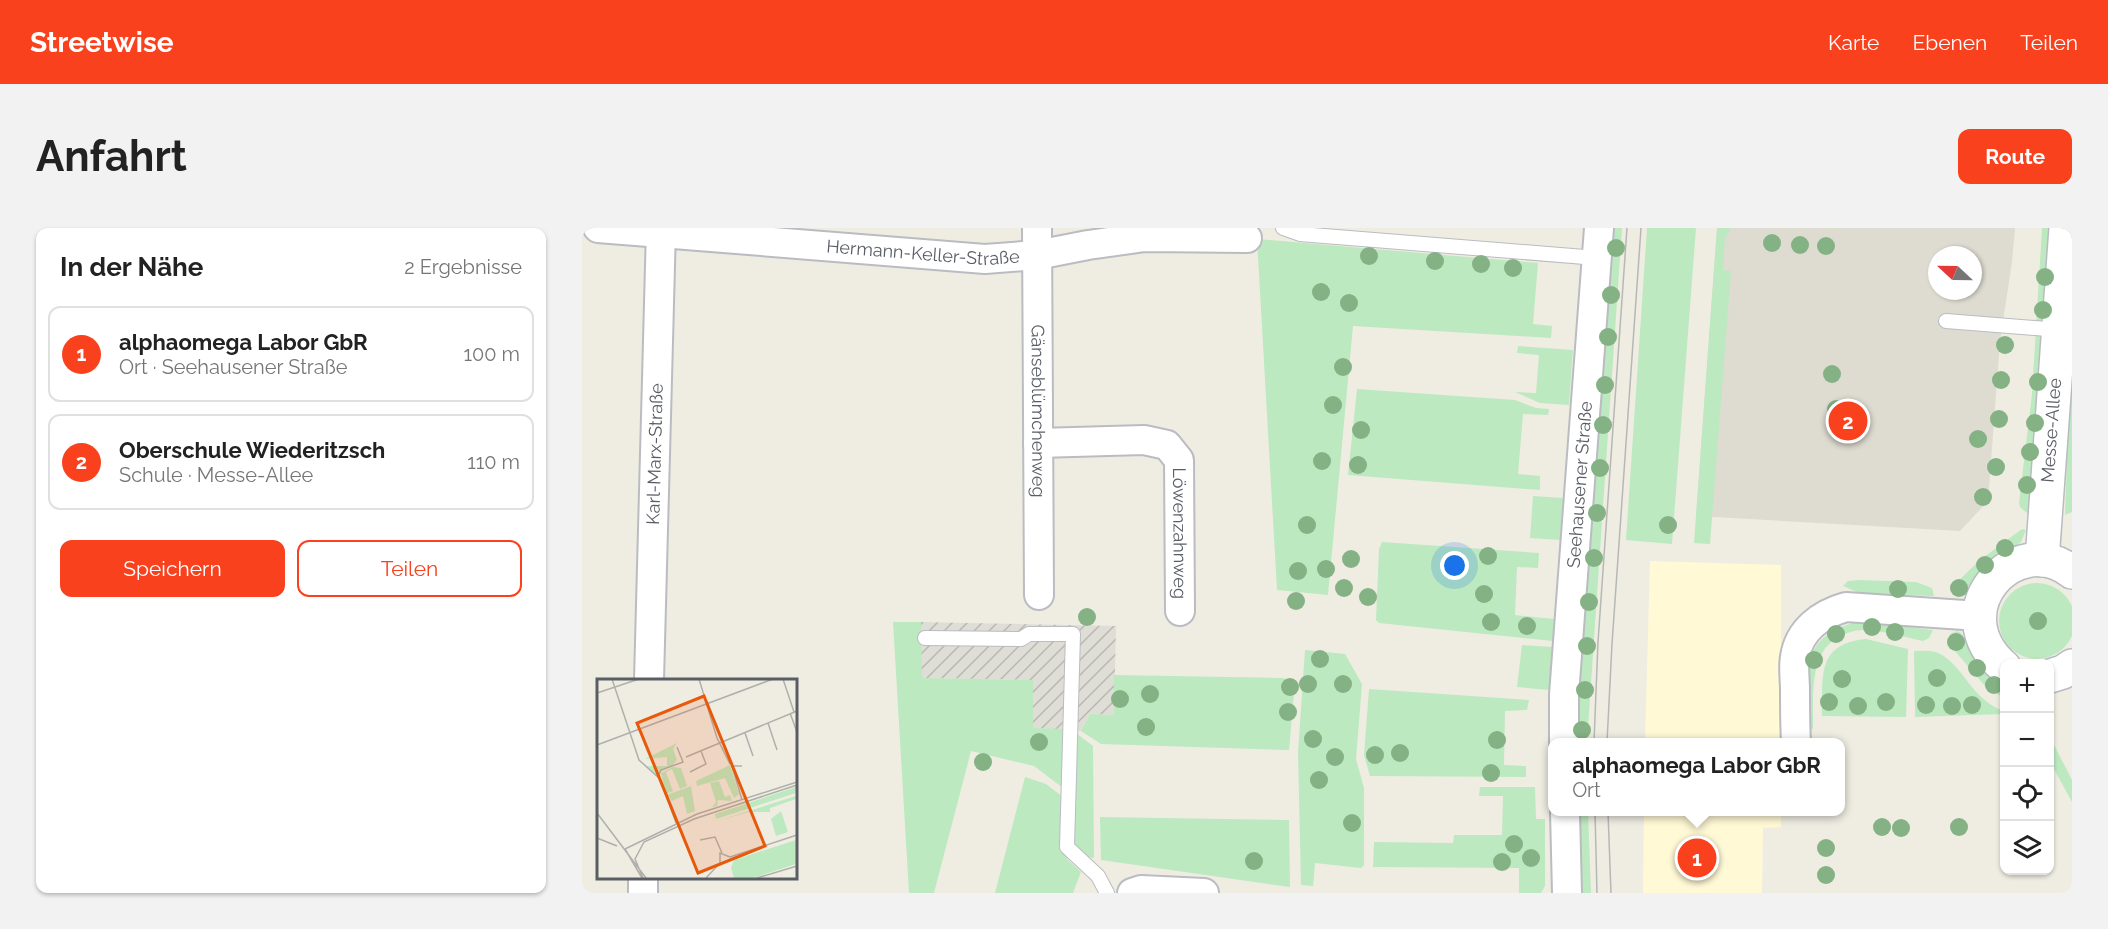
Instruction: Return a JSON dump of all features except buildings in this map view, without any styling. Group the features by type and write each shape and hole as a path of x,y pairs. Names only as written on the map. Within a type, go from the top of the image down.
{"main road":[{"name":"Messe-Allee","path":"2042,560 2066,228"},
{"path":"2000,663 1985,645 1980,631 1979,616 1988,587 1998,575 2026,561 2042,560 2055,563 2072,572"}],"street":[{"name":"Hermann-Keller-Straße","path":"598,228 661,231 985,259 1037,242 1088,244 1145,237 1247,238"},
{"name":"Seehausener Straße","path":"1564,738 1566,674 1599,228"},
{"name":"Karl-Marx-Straße","path":"649,679 661,231"},
{"name":"Gänseblümchenweg","path":"1037,242 1039,595"},
{"name":"Löwenzahnweg","path":"1038,443 1144,440 1167,445 1179,460 1180,611"},
{"path":"1796,738 1794,658 1808,628 1820,618 1846,607 1979,616"},
{"path":"1565,816 1567,893"},
{"path":"643,893 644,878"},
{"path":"1138,892 1204,893"}],"lane":[{"path":"1283,228 1300,234 1597,258"},
{"path":"1946,321 2059,330"},
{"path":"925,638 1022,639 1029,634 1073,634 1066,848 1098,876 1107,893"}],"shaded area":[{"path":"1717,228 2015,228 2000,341 1988,501 1960,531 1696,516"},
{"path":"1650,561 1781,565 1781,738 1645,738"},
{"path":"921,622 1116,626 1114,715 1090,714 1081,731 1033,728 1033,680 921,678"},
{"path":"1644,816 1781,816 1781,827 1763,828 1762,893 1643,893"}],"green space":[{"path":"1610,228 1622,228 1587,738 1575,738"},
{"path":"1647,228 1696,228 1672,544 1626,540"},
{"path":"1717,228 1731,228 1725,238 1723,270 1731,271 1710,544 1694,543"},
{"path":"2042,228 2053,228 2029,511 2027,513 2019,503 2032,394"},
{"path":"1257,239 1538,263 1533,324 1552,326 1551,338 1353,326 1328,595 1277,590"},
{"path":"2072,328 2072,512 2065,515 2071,346"},
{"path":"1518,346 1573,350 1569,405 1540,403 1515,392 1536,393 1539,355 1517,353"},
{"path":"1357,389 1515,400 1536,408 1549,409 1548,415 1523,414 1518,474 1540,476 1540,490 1348,475"},
{"path":"1533,496 1563,498 1560,540 1530,538"},
{"path":"2022,529 2026,530 2021,542 1957,596 1953,592 1955,584 1980,560"},
{"path":"1382,542 1539,553 1538,568 1517,567 1515,615 1554,619 1553,641 1379,623 1376,620 1379,549"},
{"path":"1848,581 1916,582 1932,588 1934,596 1862,594 1843,586"},
{"path":"2037,583 2052,586 2064,594 2074,614 2074,628 2069,642 2058,653 2037,659 2022,656 2010,648 2002,636 1999,621 2002,606 2010,594 2022,586"},
{"path":"1861,621 1933,630 1929,638 1923,641 1885,632 1863,630 1840,636 1829,644 1817,665 1814,678 1813,730 1808,724 1806,669 1810,658 1819,642 1826,636 1841,627"},
{"path":"893,622 921,622 922,678 1033,680 1033,728 1066,729 1063,788 1034,766 971,751 934,893 909,893"},
{"path":"1957,631 1961,633 1974,655 2000,682 2000,695 1985,686 1949,644 1950,634"},
{"path":"1866,639 1908,649 1906,717 1822,716 1823,675 1830,655 1850,642"},
{"path":"1522,645 1553,647 1549,690 1517,687"},
{"path":"1305,650 1345,654 1362,684 1356,759 1364,788 1364,865 1361,868 1315,863 1313,886 1301,885 1298,752"},
{"path":"1914,651 1935,652 1947,658 1983,699 2000,709 2000,714 1915,717"},
{"path":"1114,675 1282,678 1295,681 1289,750 1101,744 1081,731 1090,714 1114,715"},
{"path":"1369,689 1529,700 1527,710 1505,711 1504,765 1526,766 1526,777 1370,776 1364,755"},
{"path":"1076,733 1093,746 1094,858 1081,853 1073,842"},
{"path":"2054,745 2072,780 2072,802 2054,769"},
{"path":"1025,777 1046,784 1063,797 1063,844 1067,859 1081,872 1073,893 995,893"},
{"path":"1480,787 1535,787 1536,819 1545,819 1545,886 1541,893 1519,893 1519,868 1373,867 1374,842 1453,843 1454,835 1502,835 1503,796 1479,796"},
{"path":"1574,816 1588,816 1591,893 1579,893"},
{"path":"1100,817 1289,820 1290,887 1101,860"}],"tram line":[{"path":"1594,738 1598,642 1627,228"},
{"path":"1607,738 1641,228"},
{"path":"1595,816 1597,893"},
{"path":"1608,816 1611,893"}],"place":[{"name":"Oberschule Wiederitzsch","path":"1848,421"},
{"name":"alphaomega Labor GbR","path":"1697,858"}]}
